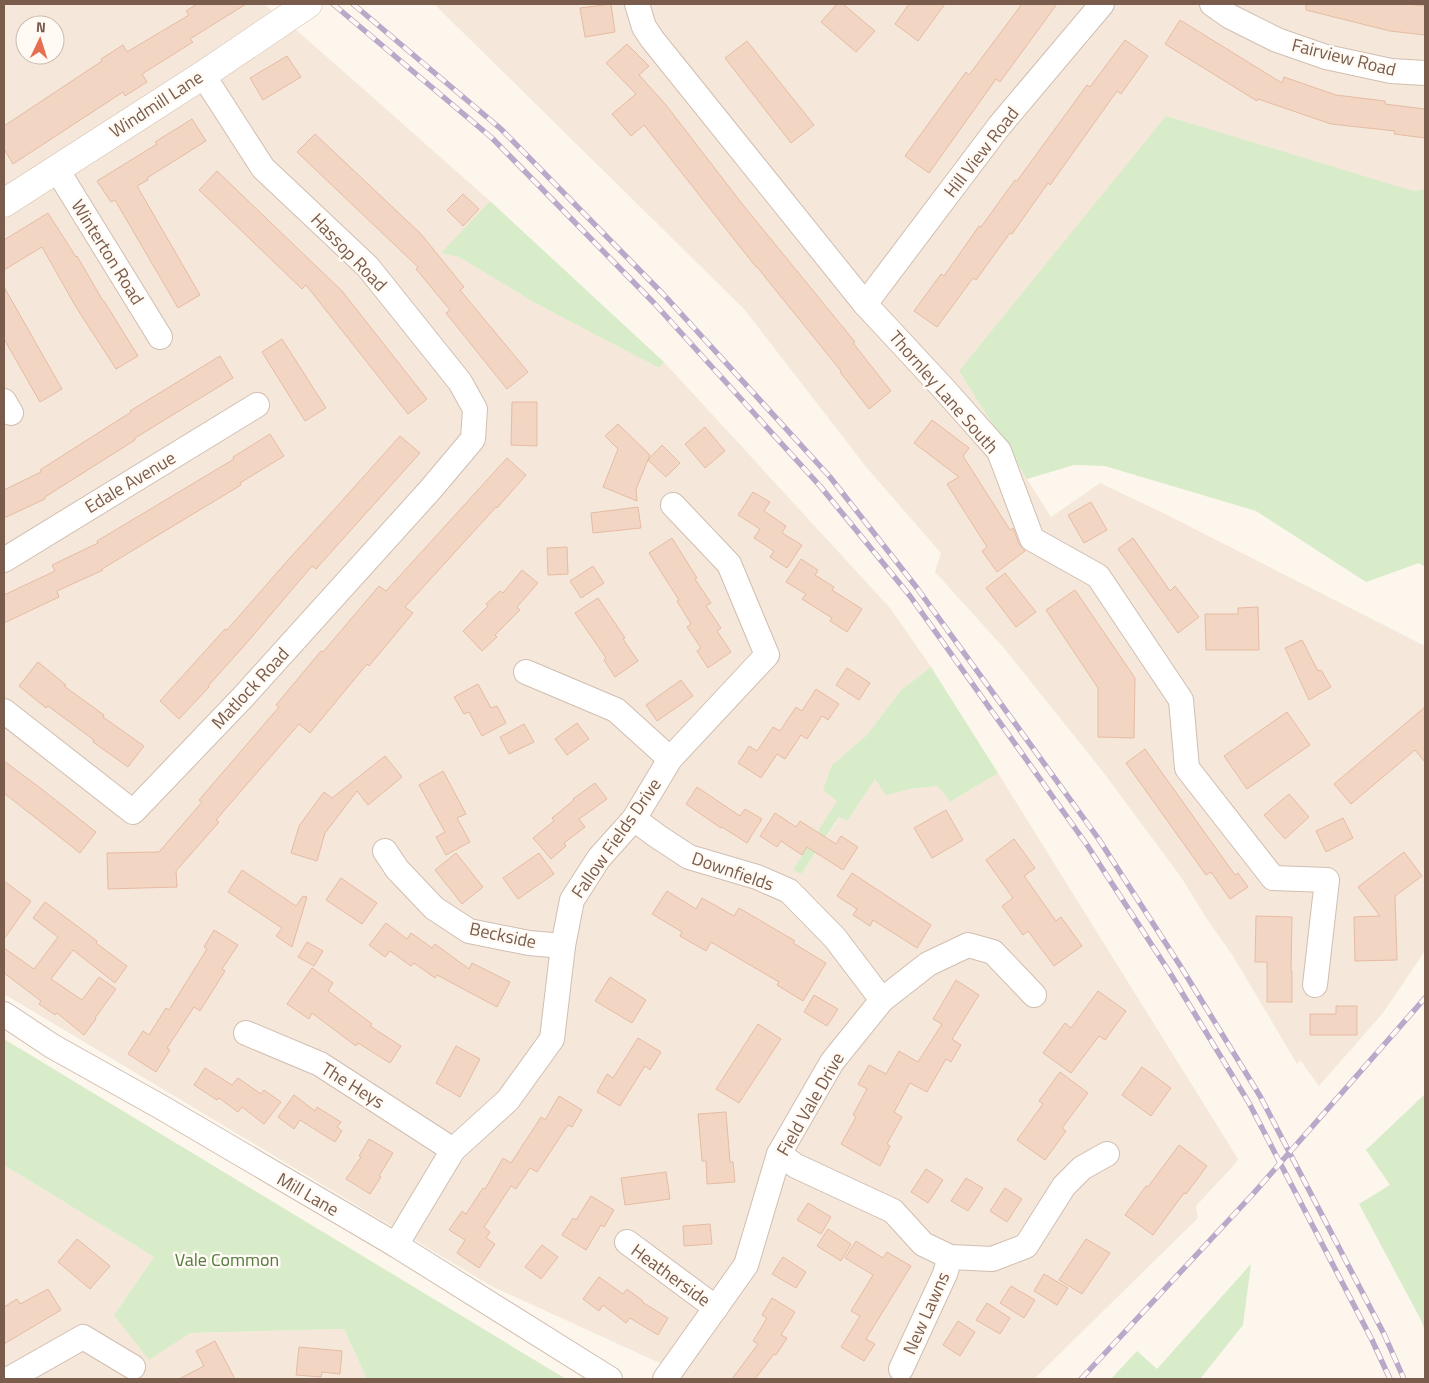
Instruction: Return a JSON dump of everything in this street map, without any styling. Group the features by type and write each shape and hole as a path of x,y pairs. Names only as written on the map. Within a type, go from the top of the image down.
{"street":[{"name":"Windmill Lane","path":"4,203 203,75 308,4"},
{"name":"Thornley Lane South","path":"637,4 644,27 652,39 865,304 999,451 1032,539 1098,576 1180,700 1187,768 1273,878 1328,880 1315,984"},
{"name":"Hill View Road","path":"865,304 1000,125 1102,4"},
{"name":"Fairview Road","path":"1212,4 1229,16 1277,40 1326,57 1391,71 1425,73"},
{"name":"Hassop Road","path":"203,75 263,168 368,267 460,382 475,409 473,439"},
{"name":"Winterton Road","path":"56,168 160,337"},
{"name":"Edale Avenue","path":"4,560 257,405"},
{"name":"Matlock Road","path":"4,711 134,812 250,689 430,490 473,439"},
{"name":"Fallow Fields Drive","path":"396,1245 453,1150 508,1100 552,1039 563,946 572,900 599,858 634,819 670,759 767,655 729,564 673,505"},
{"path":"526,672 616,710 670,759"},
{"name":"Downfields","path":"634,819 690,857 757,876 789,891 834,938 882,1000"},
{"name":"Beckside","path":"385,850 397,869 434,908 469,931 529,943 563,946"},
{"name":"Field Vale Drive","path":"665,1379 746,1265 779,1154 832,1062 882,1000 928,964 968,946 993,952 1034,995"},
{"name":"Mill Lane","path":"4,1014 52,1046 161,1107 396,1245 610,1379"},
{"name":"The Heys","path":"246,1033 320,1064 453,1150"},
{"path":"779,1154 796,1166 893,1211 923,1244 950,1257 992,1259 1026,1246 1064,1186 1082,1168 1107,1154"},
{"name":"Heatherside","path":"627,1242 716,1308"},
{"name":"New Lawns","path":"901,1369 945,1274 950,1257"},
{"path":"9,1379 83,1337 133,1367"}],"shaded area":[{"path":"4,4 264,4 301,34 490,201 442,253 459,257 535,303 659,368 664,362 890,608 931,667 901,690 866,736 832,765 837,801 794,870 801,874 840,817 847,820 875,779 886,794 938,786 950,802 998,773 1238,1159 1196,1206 1198,1218 1034,1379 683,1379 662,1364 493,1287 4,994"},
{"path":"434,4 1425,4 1425,189 1413,191 959,371 1051,517 1100,483 1425,646 1425,951 1383,1013 1319,1086 1300,1060 1297,1064 1233,956 1181,877 1100,768 1003,647 935,572 941,553 867,468 744,309"},
{"path":"4,1165 154,1257 114,1315 190,1333 344,1329 367,1379 4,1379"}],"green space":[{"path":"1166,116 1413,191 1425,189 1425,567 1419,563 1366,582 1256,511 1105,466 1074,465 1027,479 959,371"},
{"path":"490,201 664,362 659,368 535,303 459,257 441,253"},
{"path":"931,667 998,773 950,802 938,786 910,789 886,795 875,779 847,821 839,817 801,874 793,870 837,801 823,790 832,765 866,736 901,690"},
{"name":"Vale Common","path":"4,1039 566,1379 367,1379 344,1329 190,1333 149,1360 114,1315 154,1257 4,1165"},
{"path":"1425,1094 1425,1331 1421,1320 1359,1204 1390,1185 1366,1150"},
{"path":"1251,1264 1243,1325 1200,1379 1111,1379 1137,1351 1157,1369"}],"building":[{"path":"197,4 246,4 190,39 193,42 142,74 147,82 125,96 123,92 13,164 4,149 4,126 123,45 127,52 189,15 186,11"},
{"path":"611,4 615,32 585,37 580,8"},
{"path":"837,4 843,4 875,31 856,52 821,22"},
{"path":"909,4 945,4 918,41 895,24"},
{"path":"1022,4 1057,4 1000,82 996,79 929,173 905,156 966,72 969,75"},
{"path":"1306,4 1407,4 1425,6 1425,35 1390,31 1306,10"},
{"path":"1180,20 1282,83 1284,77 1336,95 1385,101 1385,104 1425,109 1425,138 1394,134 1395,131 1331,124 1258,99 1257,101 1165,44"},
{"path":"1125,40 1148,56 1121,94 1117,91 1050,185 1048,183 1012,234 1010,233 976,280 973,278 937,327 914,311 941,274 944,276 979,226 981,227 1015,180 1017,181 1087,85 1090,87"},
{"path":"747,41 814,125 791,143 725,58"},
{"path":"627,44 649,66 639,75 666,105 743,205 855,342 853,343 891,391 869,409 841,371 644,125 631,136 612,114 636,94 606,63"},
{"path":"287,56 301,77 263,100 250,78"},
{"path":"192,119 206,141 137,186 200,295 178,308 115,200 111,202 97,181 157,144 155,142"},
{"path":"315,134 421,234 464,287 460,290 528,372 507,389 446,313 450,310 416,269 418,267 297,152"},
{"path":"217,171 342,291 427,399 408,414 306,285 302,289 199,190"},
{"path":"463,194 479,209 463,226 447,210"},
{"path":"48,213 77,256 138,356 116,369 76,307 42,247 4,270 4,240"},
{"path":"4,287 62,389 40,402 4,339"},
{"path":"282,339 326,408 305,421 262,352"},
{"path":"220,356 233,378 135,438 135,440 45,497 45,499 4,518 4,490 41,472 40,470 130,411"},
{"path":"512,402 537,402 537,446 511,445"},
{"path":"932,420 969,448 963,456 1010,530 1013,528 1019,544 1025,551 997,572 982,551 987,547 947,484 959,477 914,443"},
{"path":"618,424 650,455 636,489 637,501 603,487 618,449 605,436"},
{"path":"705,427 725,451 705,468 685,444"},
{"path":"270,434 284,456 240,483 241,485 103,570 57,591 59,597 4,623 4,595 55,571 52,565 98,543 97,541 234,459 233,457"},
{"path":"400,436 420,453 316,569 312,566 209,687 179,719 160,701 225,629 227,630"},
{"path":"662,445 680,463 666,477 648,460"},
{"path":"507,458 526,475 405,607 413,613 369,666 367,664 310,733 299,724 216,820 219,822 176,871 177,887 108,889 107,853 159,852 202,802 199,800 279,707 276,705 321,651 323,652 379,586 386,591"},
{"path":"753,492 770,502 764,511 786,526 782,533 802,545 787,568 770,557 774,551 754,538 760,529 738,515"},
{"path":"1091,502 1107,530 1084,543 1068,515"},
{"path":"638,507 641,528 593,533 591,513"},
{"path":"672,538 711,603 706,606 721,628 717,631 731,652 708,668 697,651 701,648 687,627 691,624 677,601 679,600 649,553"},
{"path":"1133,538 1170,591 1175,586 1199,617 1178,633 1118,549"},
{"path":"567,547 568,574 548,575 547,548"},
{"path":"801,559 818,570 815,575 834,587 832,590 862,609 847,632 830,621 832,618 802,599 806,594 786,582"},
{"path":"593,566 604,583 581,598 570,581"},
{"path":"522,570 538,583 517,607 520,610 482,651 463,631 488,606 486,604 500,591 503,593"},
{"path":"1005,573 1036,612 1016,627 986,588"},
{"path":"1075,590 1135,678 1134,738 1098,737 1098,688 1046,610"},
{"path":"598,598 638,661 615,677 604,660 606,658 575,613"},
{"path":"1258,607 1259,650 1206,650 1205,614 1238,614 1238,608"},
{"path":"1302,640 1318,671 1321,670 1331,687 1309,700 1285,648"},
{"path":"38,662 66,685 64,686 104,715 103,717 144,746 128,767 48,706 46,708 19,686"},
{"path":"847,668 870,683 859,700 836,685"},
{"path":"681,680 693,696 657,721 646,705"},
{"path":"478,684 491,708 497,706 506,723 482,736 469,712 464,714 454,697"},
{"path":"816,689 839,704 828,720 822,716 807,739 801,735 785,759 777,754 761,778 738,763 749,746 757,751 773,727 780,731 796,707 802,711"},
{"path":"1425,707 1425,762 1415,750 1351,804 1334,784"},
{"path":"1287,712 1310,745 1247,789 1224,756"},
{"path":"577,723 589,739 567,755 555,739"},
{"path":"524,724 534,742 509,754 500,737"},
{"path":"1145,749 1235,875 1238,873 1248,887 1230,899 1211,872 1206,875 1126,763"},
{"path":"385,756 402,777 368,805 357,791 325,833 317,861 291,853 299,826 324,792 332,798"},
{"path":"4,761 96,832 80,853 4,793"},
{"path":"443,771 466,814 457,818 470,842 446,855 436,837 445,832 419,785"},
{"path":"595,783 607,799 579,819 585,827 564,843 566,846 551,859 533,838 554,821 552,818 573,799"},
{"path":"697,787 740,816 745,809 762,819 747,843 686,804"},
{"path":"1289,794 1309,817 1285,839 1264,815"},
{"path":"946,810 963,840 932,858 914,828"},
{"path":"775,813 796,827 800,821 836,844 841,836 858,847 843,870 807,847 802,855 781,841 777,847 760,836"},
{"path":"1343,818 1353,838 1326,852 1316,831"},
{"path":"1014,839 1035,868 1024,876 1056,921 1061,917 1082,946 1054,966 1028,931 1023,935 1002,906 1013,898 986,860"},
{"path":"1404,852 1422,876 1395,896 1397,960 1355,961 1354,917 1380,916 1358,887"},
{"path":"456,853 483,887 462,904 435,870"},
{"path":"539,853 554,874 518,899 503,878"},
{"path":"242,870 296,906 303,896 307,897 292,947 276,936 282,928 228,892"},
{"path":"852,873 931,925 917,948 873,920 870,926 853,915 857,909 837,896"},
{"path":"341,878 377,903 362,924 326,900"},
{"path":"4,881 31,901 4,939"},
{"path":"667,891 696,909 702,898 734,916 739,908 795,941 793,943 826,963 803,1001 777,985 779,982 711,942 706,951 680,936 682,932 652,914"},
{"path":"45,902 127,966 115,983 73,950 51,979 82,1000 99,977 116,989 84,1035 57,1013 55,1015 39,1004 41,1001 4,973 4,948 34,969 58,937 33,918"},
{"path":"1256,916 1292,917 1292,1002 1267,1002 1267,962 1255,962"},
{"path":"386,923 407,939 411,933 432,948 435,944 469,969 472,963 510,982 497,1007 437,975 435,978 414,963 411,966 390,951 385,957 369,945"},
{"path":"214,930 238,945 222,969 225,971 200,1011 194,1007 167,1048 170,1050 156,1072 128,1054 143,1031 149,1035 166,1008 169,1010 207,949 204,947"},
{"path":"307,942 323,951 314,966 298,957"},
{"path":"312,968 333,983 328,991 372,1024 370,1026 401,1046 390,1063 358,1043 356,1046 312,1013 309,1019 287,1004"},
{"path":"610,977 646,1000 632,1023 595,1001"},
{"path":"956,980 979,995 952,1039 961,1045 951,1062 946,1059 927,1092 910,1083 894,1112 902,1117 887,1144 890,1146 880,1166 841,1144 856,1117 853,1115 867,1089 858,1084 869,1065 886,1074 899,1051 918,1062 942,1024 933,1019"},
{"path":"1098,991 1126,1011 1105,1040 1099,1036 1071,1073 1043,1053 1065,1023 1071,1028"},
{"path":"814,995 838,1009 827,1026 804,1012"},
{"path":"1336,1006 1357,1006 1357,1035 1310,1035 1310,1014 1336,1014"},
{"path":"758,1024 781,1039 739,1103 716,1089"},
{"path":"638,1038 661,1052 650,1070 645,1066 620,1106 597,1092 607,1074 613,1078"},
{"path":"456,1046 480,1059 460,1097 436,1083"},
{"path":"1142,1067 1171,1088 1151,1116 1122,1095"},
{"path":"205,1068 232,1085 238,1078 261,1094 264,1090 281,1102 264,1124 242,1107 238,1112 219,1098 217,1100 194,1085"},
{"path":"1060,1072 1088,1093 1062,1128 1066,1131 1045,1160 1017,1140 1043,1104 1039,1101"},
{"path":"294,1095 315,1111 317,1107 341,1122 337,1127 342,1131 335,1142 300,1120 294,1129 278,1117"},
{"path":"559,1096 582,1110 572,1127 568,1125 537,1172 530,1168 516,1189 511,1186 484,1227 490,1232 486,1238 495,1244 479,1268 457,1253 465,1240 449,1230 462,1211 466,1214 483,1188 485,1189 503,1158 511,1163 541,1117 545,1120"},
{"path":"726,1112 730,1162 733,1162 735,1182 707,1184 706,1161 702,1161 698,1114"},
{"path":"369,1139 393,1153 370,1194 346,1179 361,1157 359,1156"},
{"path":"1179,1145 1207,1166 1153,1235 1125,1215"},
{"path":"926,1169 943,1180 928,1203 911,1192"},
{"path":"666,1172 670,1199 625,1205 621,1178"},
{"path":"966,1178 983,1188 968,1211 951,1201"},
{"path":"1005,1188 1022,1199 1007,1222 990,1211"},
{"path":"591,1196 614,1210 604,1227 601,1225 586,1250 562,1235 573,1218 576,1220"},
{"path":"808,1203 831,1217 821,1234 797,1220"},
{"path":"710,1224 712,1244 684,1246 683,1226"},
{"path":"828,1229 851,1244 841,1261 817,1246"},
{"path":"77,1239 110,1266 90,1289 58,1262"},
{"path":"1086,1239 1110,1253 1082,1294 1059,1280"},
{"path":"856,1241 883,1258 887,1252 911,1266 866,1339 875,1344 864,1361 841,1347 860,1316 851,1311 873,1275 845,1258"},
{"path":"542,1245 558,1257 541,1279 525,1267"},
{"path":"783,1257 806,1272 796,1288 772,1274"},
{"path":"1044,1274 1068,1288 1057,1305 1034,1291"},
{"path":"599,1277 623,1294 627,1289 642,1302 668,1318 658,1335 630,1318 626,1323 603,1305 599,1311 583,1299"},
{"path":"1011,1286 1035,1300 1024,1318 1000,1303"},
{"path":"48,1289 61,1310 4,1344 4,1307 17,1299 20,1304"},
{"path":"772,1298 795,1312 781,1335 787,1338 776,1355 774,1354 755,1379 732,1379 758,1344 753,1341 767,1318 762,1315"},
{"path":"987,1303 1010,1318 1000,1334 976,1320"},
{"path":"958,1321 975,1332 960,1356 943,1345"},
{"path":"215,1341 235,1379 179,1379 204,1366 196,1351"},
{"path":"299,1347 342,1351 340,1374 322,1372 321,1377 296,1375"}],"railway":[{"path":"333,4 492,138 654,303 820,486 910,596 1087,845 1170,973 1249,1103 1372,1340 1390,1379"},
{"path":"353,4 501,129 664,295 830,477 917,588 1098,838 1181,967 1260,1096 1384,1334 1404,1379"},
{"path":"1081,1379 1253,1194 1425,998"}]}
